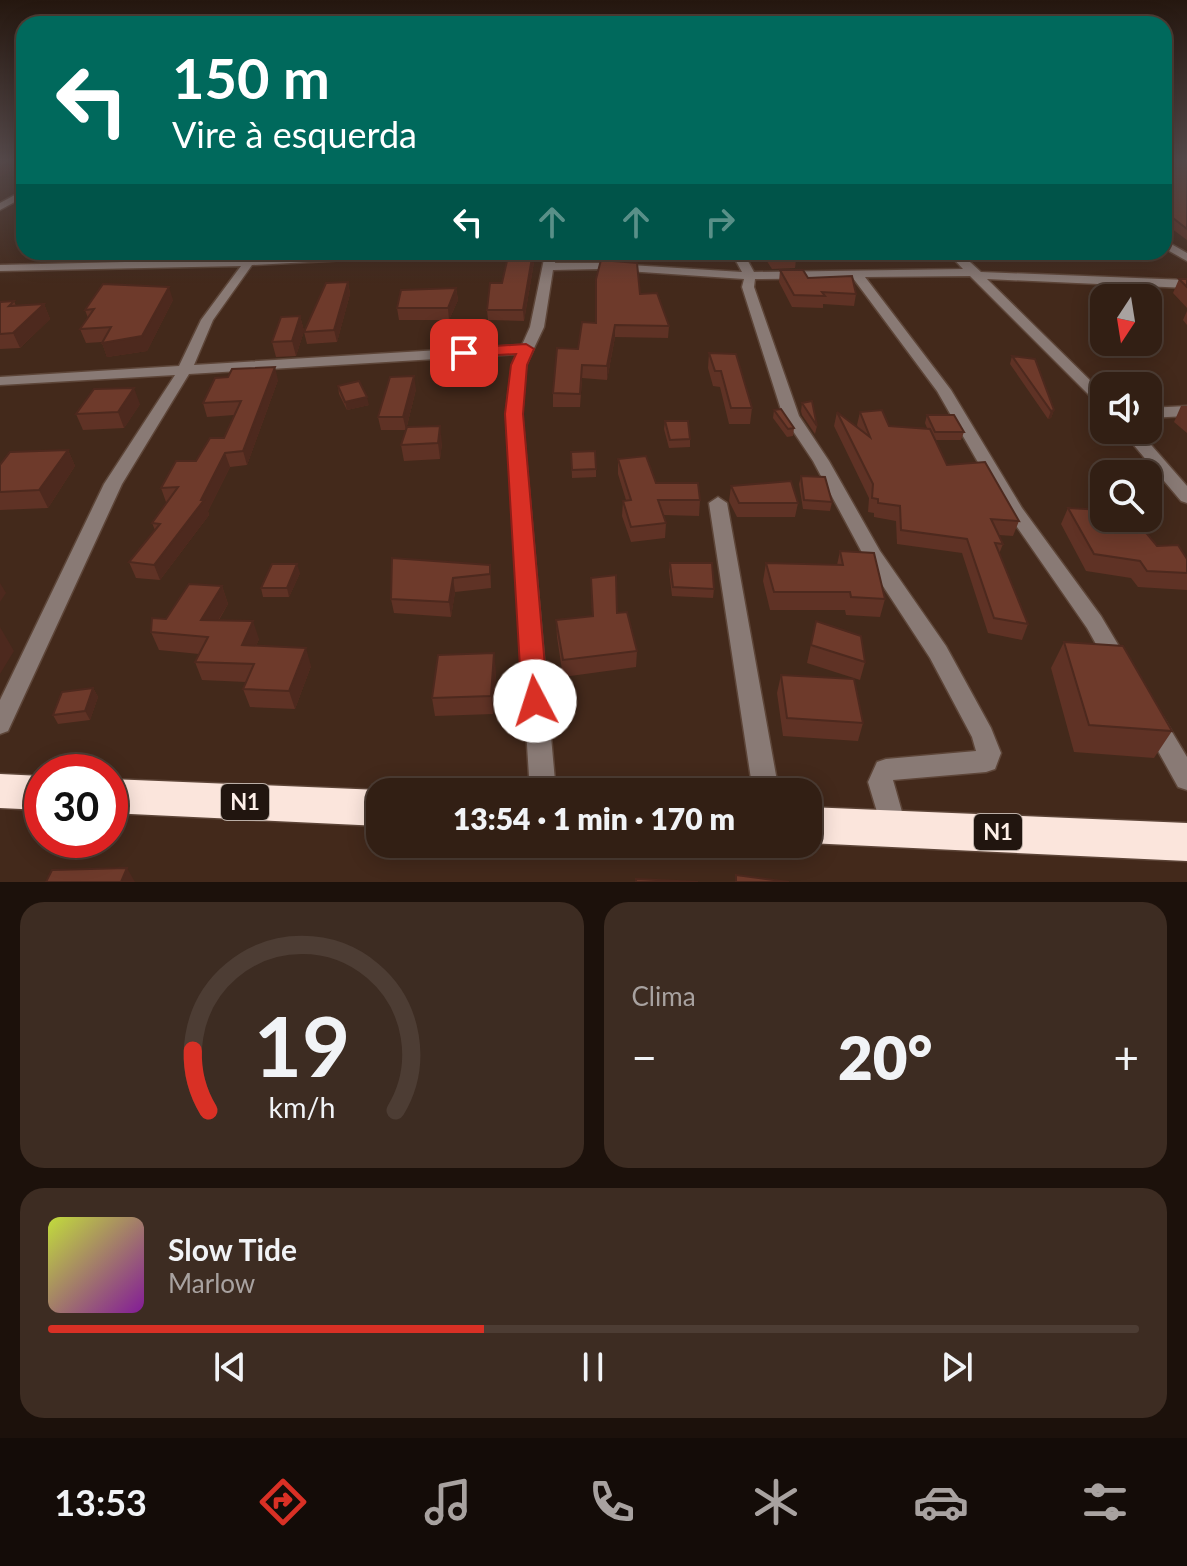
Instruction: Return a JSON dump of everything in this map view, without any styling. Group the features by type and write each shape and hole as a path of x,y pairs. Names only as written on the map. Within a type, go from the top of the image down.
{"highway":[{"path":"0,791 24,792"},
{"name":"N1","path":"128,797 366,807"},
{"name":"N1","path":"822,825 893,826 1187,842"}],"street":[{"path":"0,268 287,260"},
{"path":"542,778 514,414 519,365 537,327 550,260"},
{"path":"562,260 598,266 750,276 977,274 1187,284"},
{"path":"741,260 750,276 748,287 791,416 821,461 873,555 938,652 983,735 989,753 986,761 886,770 880,782 893,826"},
{"path":"962,260 1090,388"},
{"path":"0,724 113,484 184,371 207,320 249,262"},
{"path":"856,274 944,390 1007,498 1094,622 1125,675"},
{"path":"0,381 526,349"},
{"path":"1162,412 1187,411"},
{"path":"1141,444 1187,497"},
{"path":"718,503 764,778"},
{"path":"1148,714 1187,779"}],"building":[{"path":"1172,202 1187,202 1187,229 1172,217"},
{"path":"507,260 532,260 523,310 487,310 490,283 502,283"},
{"path":"601,260 637,263 640,294 657,293 669,326 615,325 607,366 582,365 580,394 553,393 557,348 578,349 582,322 596,323 596,279"},
{"path":"780,270 803,270 808,278 852,276 856,294 822,292 825,296 794,295"},
{"path":"348,282 334,330 304,332 326,283"},
{"path":"103,284 169,287 142,336 102,343 111,327 80,329 94,309 85,310"},
{"path":"456,288 448,308 397,308 401,290"},
{"path":"14,301 9,306 44,304 13,333 0,334 0,302"},
{"path":"300,316 292,341 272,342 281,317"},
{"path":"709,353 736,354 752,408 731,408 721,371 715,371"},
{"path":"1012,356 1035,359 1054,410 1051,411"},
{"path":"275,367 243,451 225,453 201,500 204,500 154,565 129,562 160,524 152,523 178,487 161,488 176,461 196,461 210,438 224,438 241,401 203,403 215,378 228,377 232,369"},
{"path":"414,376 403,417 378,417 390,377"},
{"path":"359,381 367,397 345,402 338,386"},
{"path":"134,388 118,412 76,414 94,389"},
{"path":"812,401 817,426 802,403"},
{"path":"781,409 794,428 788,429 774,410"},
{"path":"882,410 889,426 930,429 947,465 985,462 1019,521 991,519 1003,544 995,543 1028,624 994,618 967,539 901,530 900,506 878,503 878,499 872,498 873,484 837,412 870,437 860,412"},
{"path":"927,415 954,415 964,432 935,432"},
{"path":"665,421 688,421 690,439 670,440"},
{"path":"440,426 438,443 401,445 407,427"},
{"path":"68,450 39,490 0,492 0,465 10,452"},
{"path":"595,451 596,469 572,470 571,452"},
{"path":"646,456 656,483 698,483 700,500 658,500 666,523 631,527 623,501 631,500 618,459"},
{"path":"801,476 825,477 832,502 804,500"},
{"path":"791,481 798,503 739,503 731,486"},
{"path":"1068,508 1090,509 1090,532 1146,532 1157,546 1178,545 1187,559 1187,573 1147,571 1140,561 1094,554"},
{"path":"840,551 874,553 885,599 851,597 850,592 774,592 766,563 843,565"},
{"path":"392,558 490,565 490,574 453,578 449,602 391,599"},
{"path":"670,563 712,563 714,589 673,587"},
{"path":"272,564 297,564 287,588 261,588"},
{"path":"616,575 617,613 627,612 637,651 563,660 556,620 593,616 591,578"},
{"path":"189,584 222,586 201,620 253,621 242,645 306,648 289,691 243,689 254,664 195,662 208,637 151,632 152,618 166,619"},
{"path":"816,621 861,636 865,662 811,645"},
{"path":"1064,642 1123,646 1172,731 1089,725"},
{"path":"494,653 491,696 432,698 438,655"},
{"path":"781,675 854,679 863,723 787,718"},
{"path":"93,688 85,711 53,715 62,692"},
{"path":"127,868 121,882 46,882 52,870"},
{"path":"736,875 789,882 736,882"},
{"path":"636,879 698,882 636,882"}],"route":[{"path":"464,353 526,349 519,365 514,414 535,701"}]}
